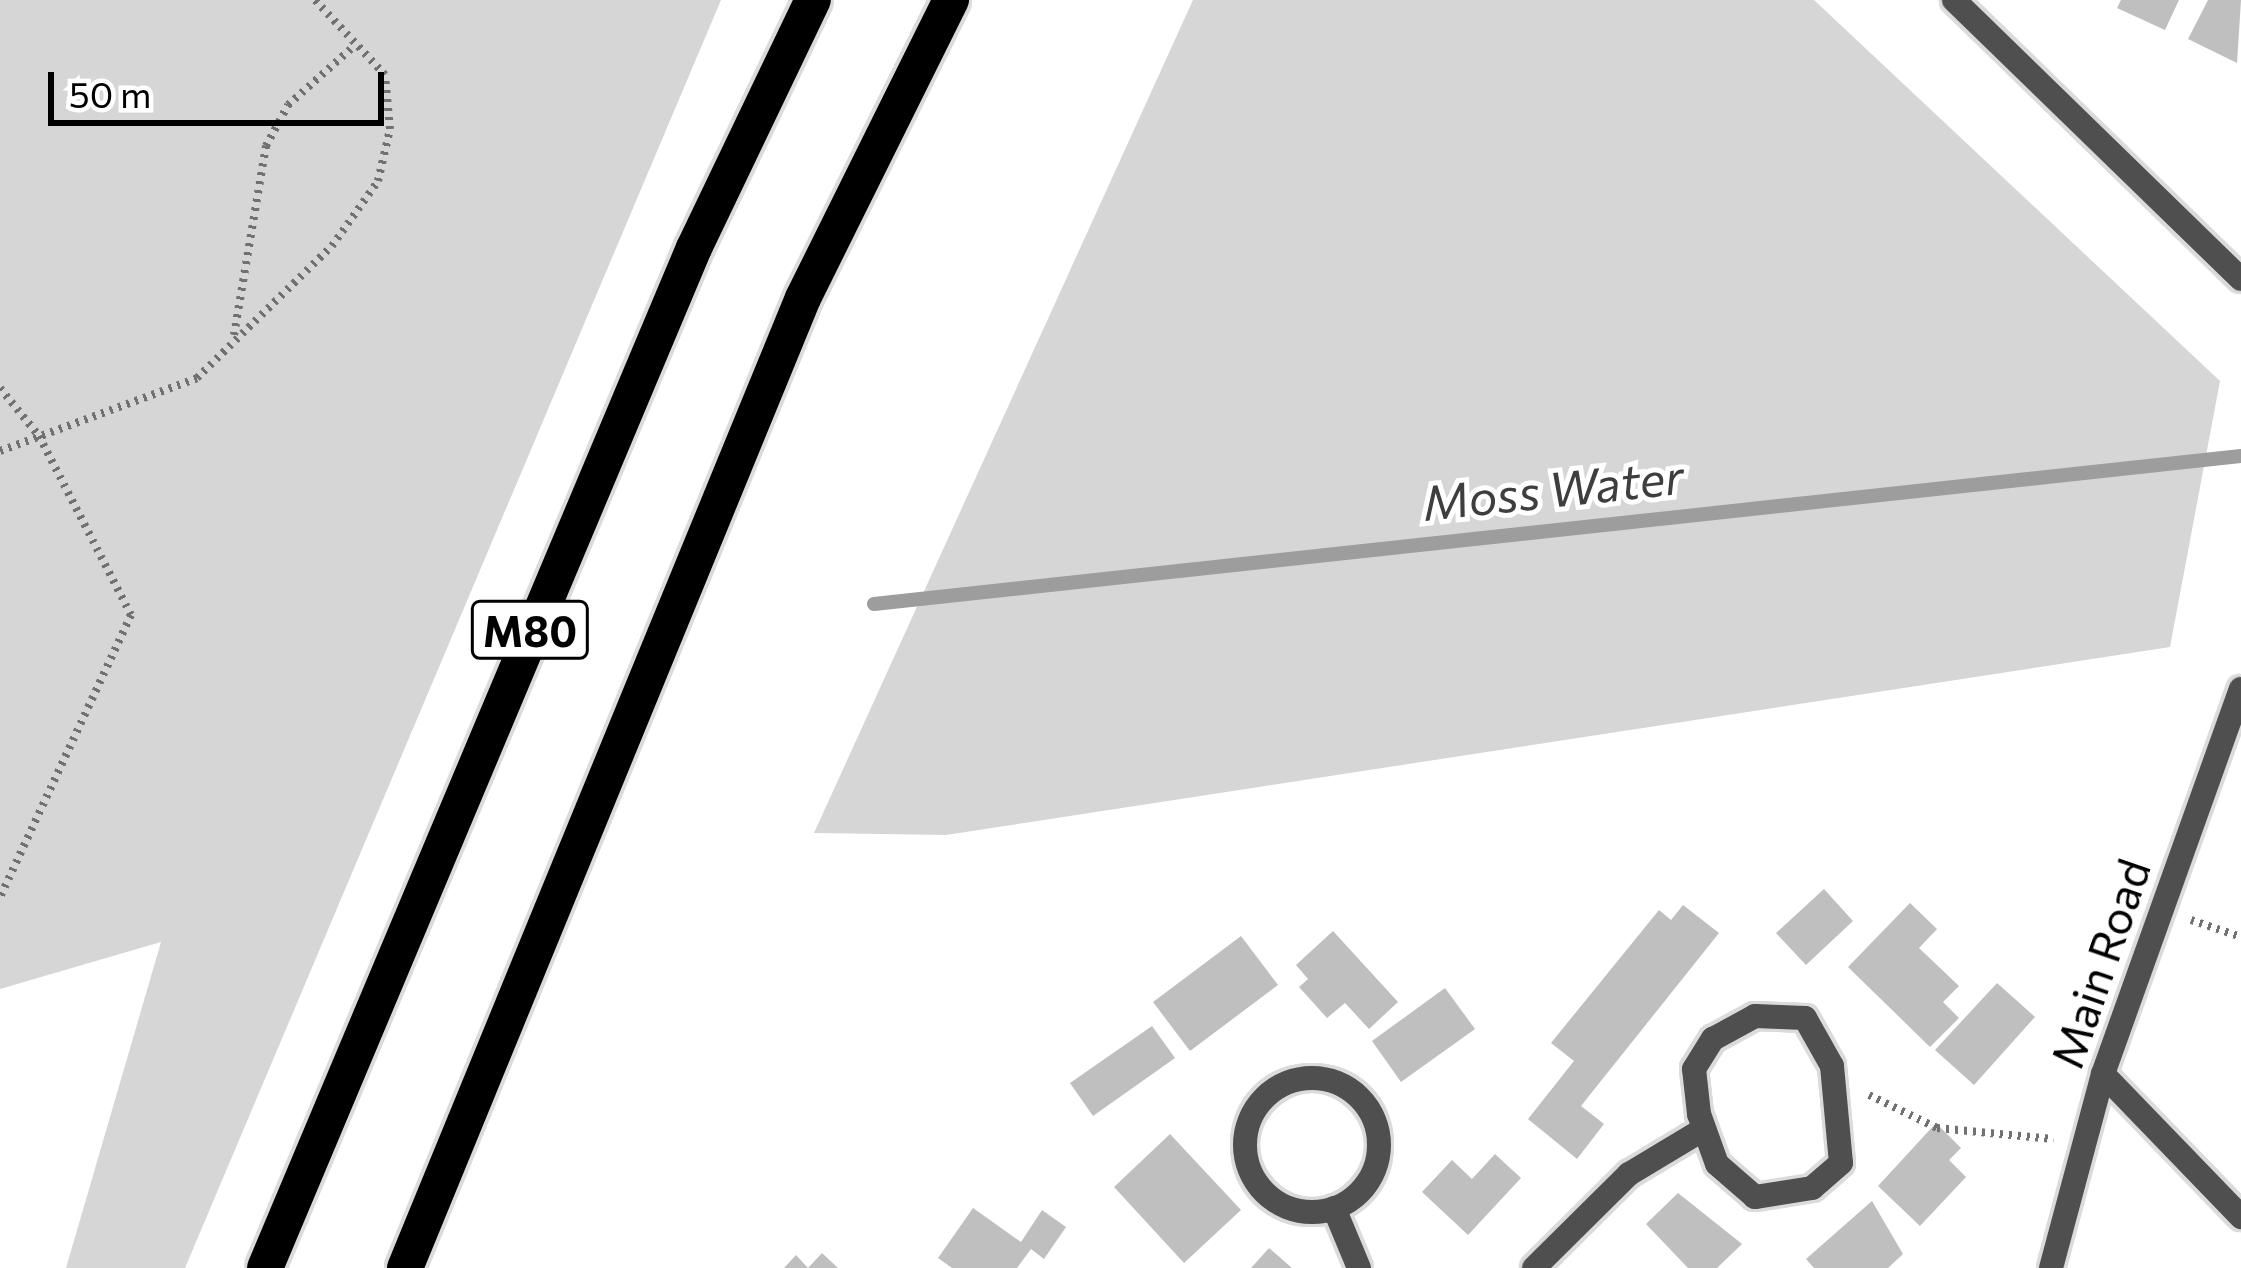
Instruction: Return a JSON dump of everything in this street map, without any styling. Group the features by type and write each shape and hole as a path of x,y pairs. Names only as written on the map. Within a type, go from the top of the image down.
{"highway":[{"name":"M80","path":"265,1268 694,248 813,0"},
{"name":"M80","path":"405,1268 803,298 951,0"}],"street":[{"path":"1954,0 2241,279"},
{"name":"Main Road","path":"2051,1268 2103,1074 2241,689"},
{"path":"1755,1016 1805,1018 1838,1093 1841,1163 1812,1188 1755,1197 1717,1164 1704,1129 1694,1069 1713,1039 1755,1016"},
{"path":"2103,1074 2241,1217"},
{"path":"1289,1079 1349,1086 1377,1119 1377,1172 1334,1208 1314,1215 1263,1196 1241,1145 1253,1106 1289,1079"},
{"path":"1541,1266 1629,1174 1704,1129"},
{"path":"1334,1208 1359,1268"}],"path":[{"path":"0,451 197,378 234,335 332,246 378,181 390,129 385,75 315,0"},
{"path":"234,335 266,146 288,105 354,46"},
{"path":"0,388 39,436 131,615 0,897"},
{"path":"2161,910 2241,937"},
{"path":"1838,1093 1890,1096 1937,1128 2084,1142"}],"shaded area":[{"path":"0,0 721,0 185,1268 66,1268 161,942 0,989"},
{"path":"1193,0 1814,0 2220,381 2170,647 946,835 814,833"}],"building":[{"path":"2121,0 2179,0 2165,30 2117,8"},
{"path":"2208,0 2241,0 2237,63 2188,39"},
{"path":"1824,889 1853,921 1806,965 1776,933"},
{"path":"1910,903 1937,929 1919,948 1959,986 1943,1002 1959,1018 1930,1047 1848,967"},
{"path":"1683,905 1719,933 1581,1106 1604,1124 1577,1159 1528,1119 1574,1061 1551,1043 1659,910 1671,920"},
{"path":"1333,931 1398,1002 1369,1029 1345,1003 1327,1018 1299,987 1308,979 1296,965"},
{"path":"1241,936 1278,985 1190,1051 1153,1002"},
{"path":"1997,983 2035,1017 1974,1085 1935,1050"},
{"path":"1445,988 1475,1029 1401,1082 1372,1041"},
{"path":"1152,1026 1175,1058 1093,1116 1070,1083"},
{"path":"1936,1123 1961,1148 1949,1160 1966,1177 1920,1226 1878,1186"},
{"path":"1170,1134 1241,1210 1184,1263 1114,1187"},
{"path":"1495,1154 1521,1178 1468,1235 1422,1192 1452,1160 1472,1179"},
{"path":"1678,1193 1742,1244 1717,1268 1688,1268 1646,1224"},
{"path":"1872,1201 1903,1254 1888,1268 1814,1268 1806,1259"},
{"path":"973,1208 1021,1242 1042,1210 1066,1227 1044,1259 1031,1249 1017,1268 952,1268 938,1258"},
{"path":"1269,1248 1292,1268 1251,1268"},
{"path":"822,1253 838,1268 808,1268"},
{"path":"796,1255 808,1268 784,1268"}],"waterway":[{"name":"Moss Water","path":"874,604 2241,456"}]}
